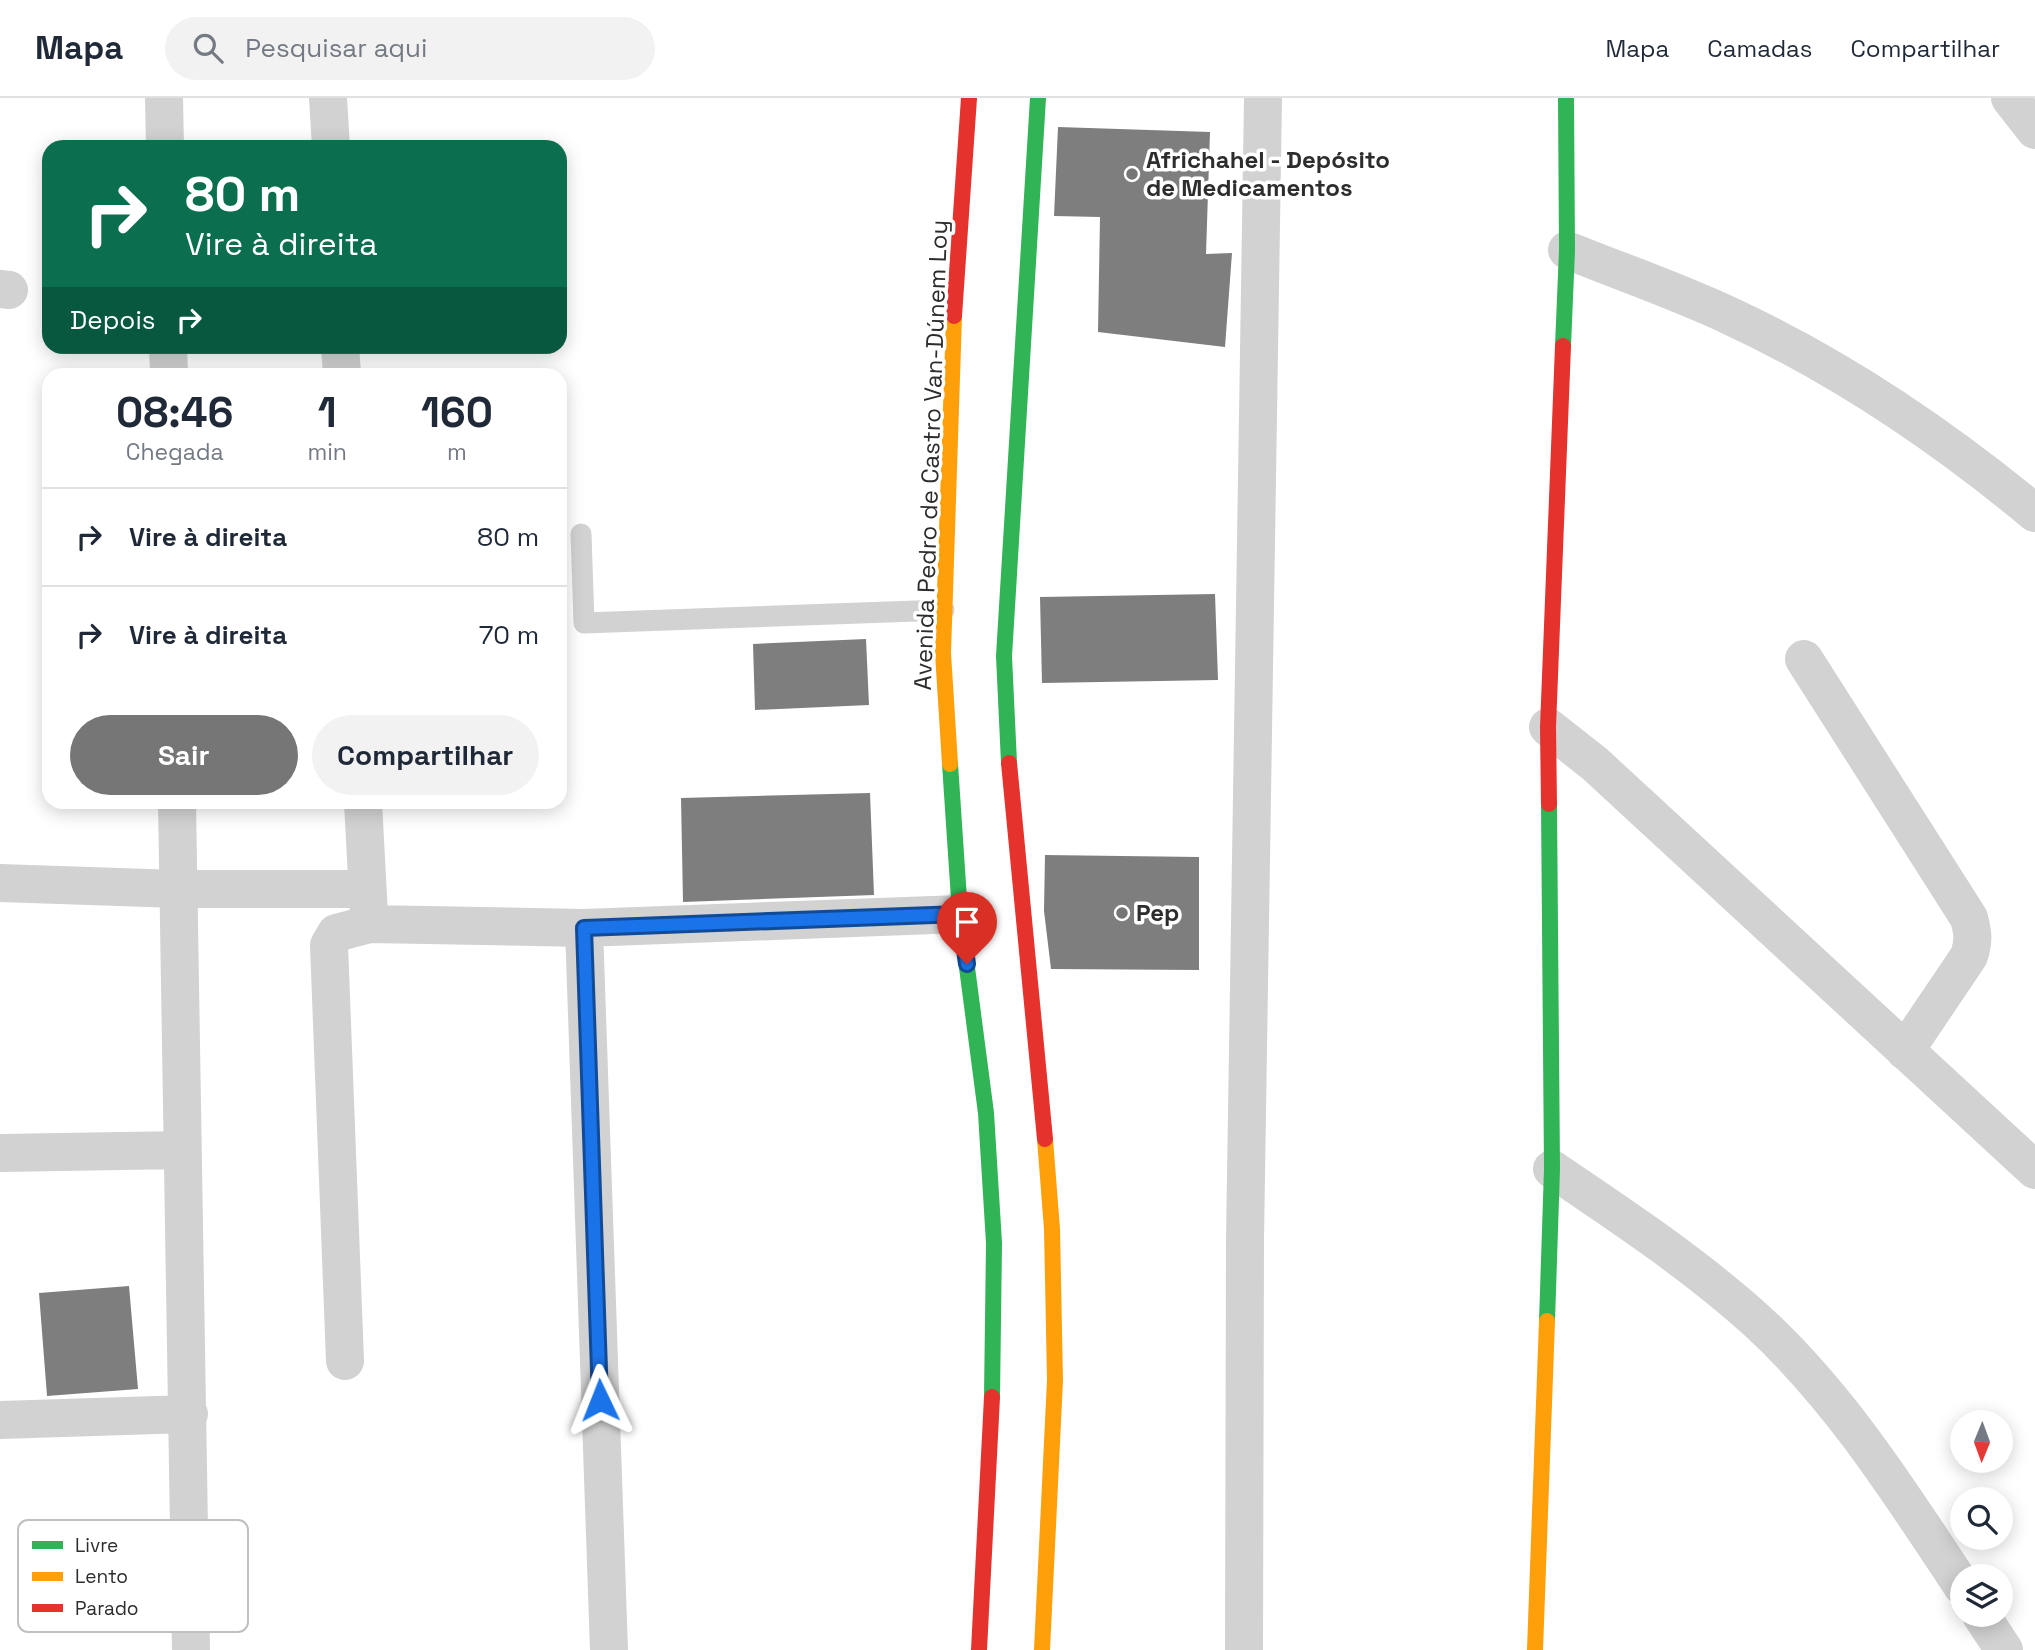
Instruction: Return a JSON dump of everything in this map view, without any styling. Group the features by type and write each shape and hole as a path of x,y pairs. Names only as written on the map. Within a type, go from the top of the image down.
{"main road":[{"name":"Avenida Pedro de Castro Van-Dúnem Loy","path":"969,98 954,308 943,653 960,914 986,1113 994,1243 992,1441 979,1650"},
{"path":"1038,98 1004,656 1010,797 1041,1081 1052,1229 1055,1380 1042,1650"},
{"path":"1535,1650 1552,1169 1548,727 1567,250 1566,98"}],"street":[{"path":"164,98 165,140"},
{"path":"328,98 331,140"},
{"path":"1244,1650 1245,1239 1263,98"},
{"path":"2010,98 2035,130"},
{"path":"1567,250 1730,316 1856,383 1988,474 2035,513"},
{"path":"1804,659 1969,918 1974,941 1969,956 1905,1051"},
{"path":"1548,727 1595,764 2035,1170"},
{"path":"177,809 190,1520"},
{"path":"363,809 368,906"},
{"path":"0,883 178,889 584,928 960,914"},
{"path":"345,1361 329,945 336,933 368,906"},
{"path":"584,928 609,1650"},
{"path":"0,1153 182,1150"},
{"path":"1552,1169 1668,1248 1758,1322 1797,1362 1882,1465 1950,1568"},
{"path":"0,1420 189,1414"},
{"path":"1989,1627 2004,1650"},
{"path":"191,1632 191,1650"}],"lane":[{"path":"582,534 584,623 944,610"}],"building":[{"path":"1058,127 1210,132 1206,254 1232,253 1225,347 1098,332 1100,217 1054,216"},
{"path":"1215,594 1218,680 1042,683 1040,597"},
{"path":"866,639 869,705 755,710 753,644"},
{"path":"870,793 874,895 683,902 681,798"},
{"name":"Pep","path":"1045,855 1199,857 1199,970 1051,969 1044,911"},
{"path":"129,1286 138,1389 47,1396 39,1293"}],"traffic: fast":[{"path":"1009,763 1004,656 1038,98"},
{"path":"1563,346 1567,250 1566,98"},
{"path":"950,764 960,914 986,1113 994,1243 992,1397"},
{"path":"1547,1321 1552,1169 1549,804"}],"traffic: slow":[{"path":"950,764 943,653 954,316"},
{"path":"1042,1650 1055,1380 1052,1229 1045,1139"},
{"path":"1535,1650 1547,1321"}],"traffic: jam":[{"path":"954,316 969,98"},
{"path":"1549,804 1548,727 1563,346"},
{"path":"1009,763 1045,1139"},
{"path":"979,1650 992,1397"}],"place":[{"name":"Africhahel - Depósito de Medicamentos","path":"1132,174"},
{"name":"Pep","path":"1122,913"}],"route":[{"path":"600,1400 584,928 960,914 967,964"}]}
